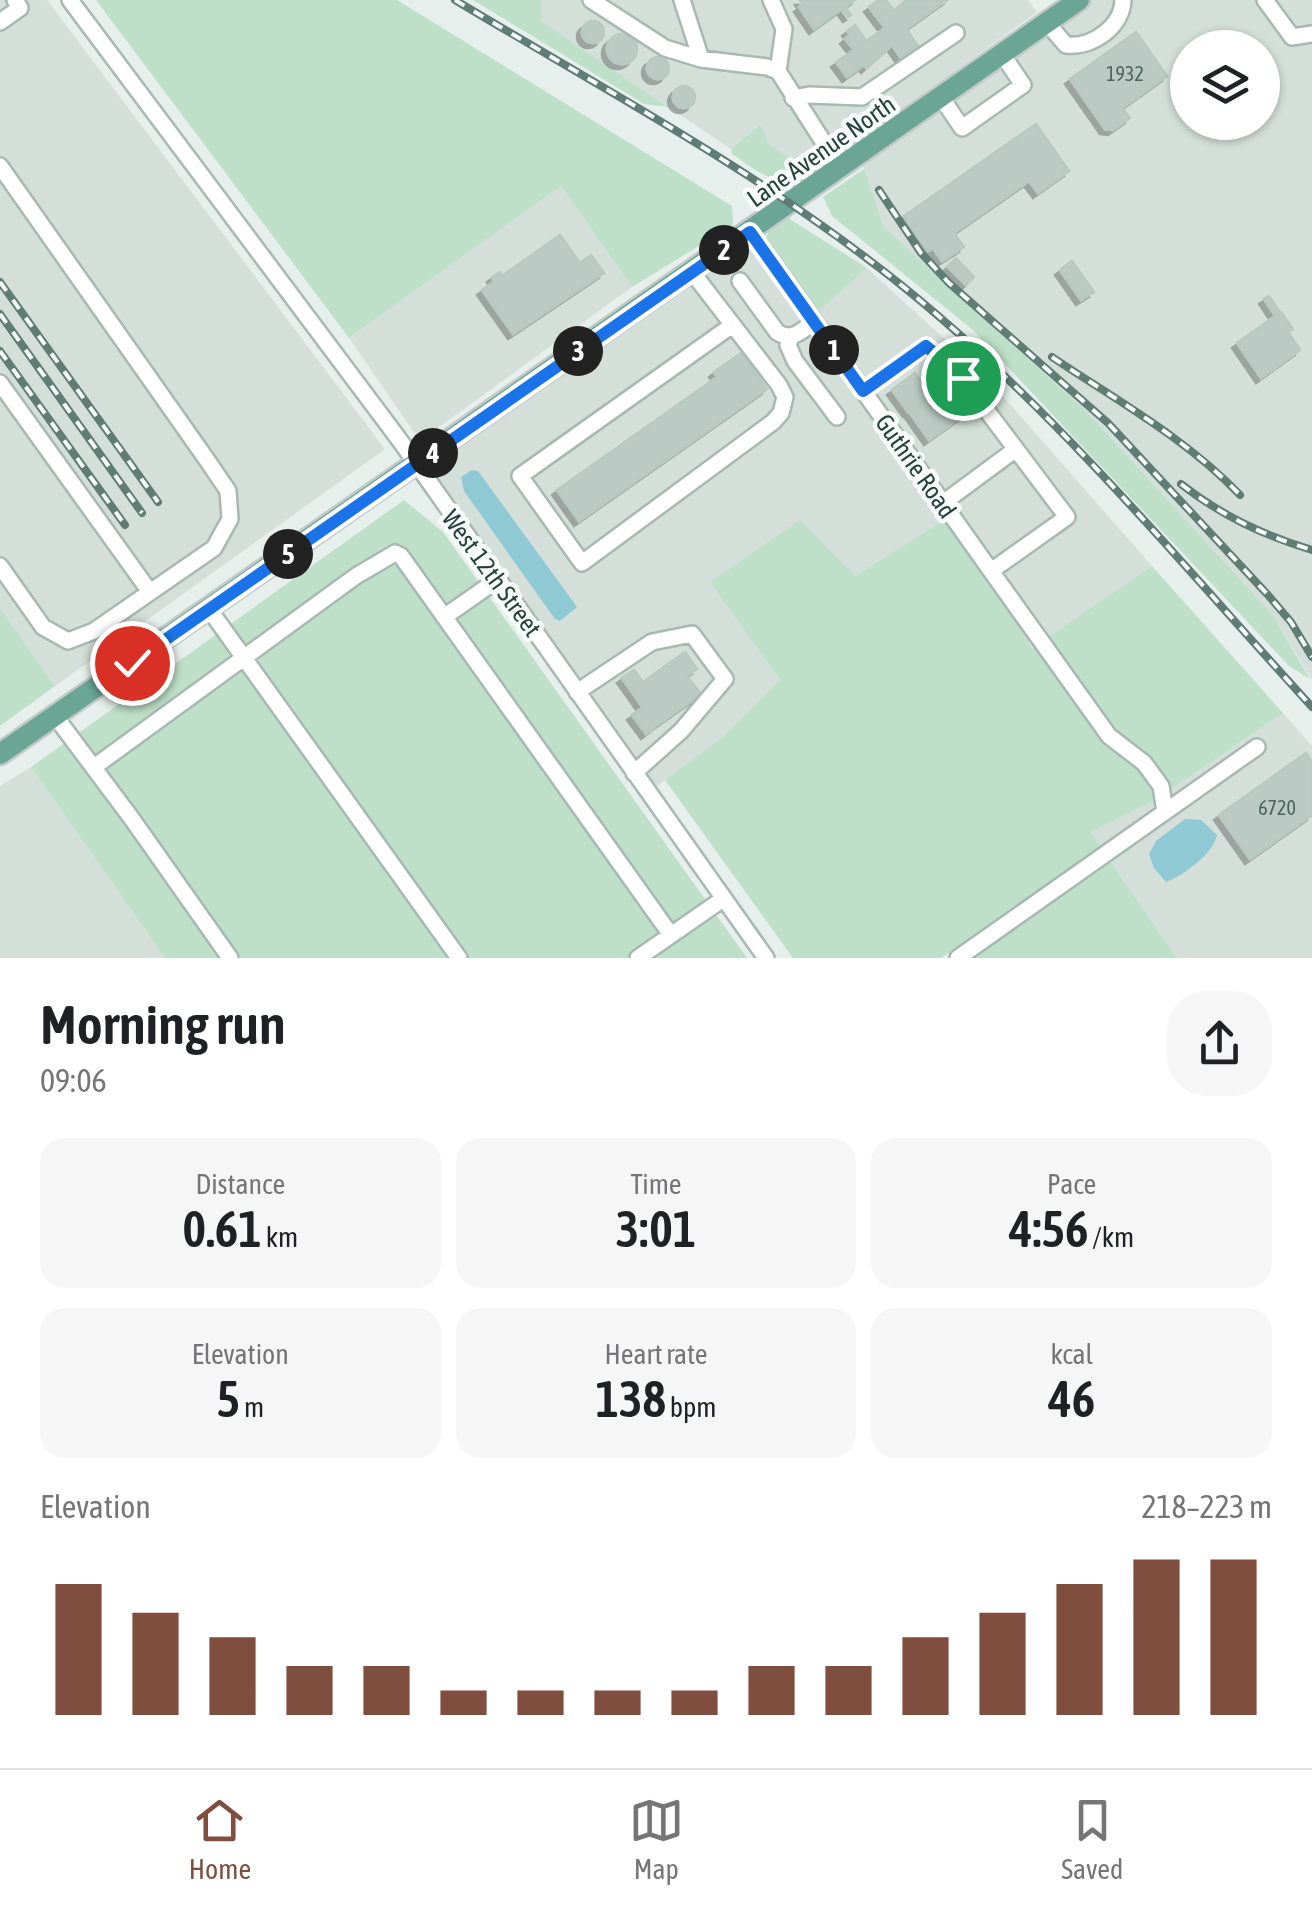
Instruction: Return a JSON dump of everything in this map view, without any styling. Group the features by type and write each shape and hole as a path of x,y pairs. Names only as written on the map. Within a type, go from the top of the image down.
{"main road":[{"name":"Lane Avenue North","path":"0,754 1079,0"}],"street":[{"path":"0,22 20,8 15,0"},
{"name":"West 12th Street","path":"70,0 244,235 297,300 766,958"},
{"path":"591,0 665,48 778,71"},
{"path":"682,0 701,58"},
{"path":"771,0 784,29"},
{"path":"780,0 789,20 778,71 840,168"},
{"path":"1047,22 1066,45 1088,43 1116,22 1123,0"},
{"path":"1265,0 1292,37 1312,34"},
{"path":"794,98 862,97 956,33"},
{"path":"940,98 962,128 1024,84 1002,54"},
{"path":"0,166 228,491 230,519 214,548 94,632 68,641 43,627 0,566"},
{"name":"Guthrie Road","path":"750,232 1109,736 1144,763 1160,786 1165,812"},
{"path":"692,272 779,385 785,397 781,413 582,563 520,476 731,326"},
{"path":"740,281 777,332 791,338"},
{"path":"814,322 791,338 788,345 795,361 837,417"},
{"path":"863,391 926,346 963,378 1068,518 991,571"},
{"path":"0,383 150,592"},
{"path":"942,503 1016,449"},
{"path":"94,767 356,576 395,553 402,556 671,934"},
{"path":"444,617 496,580"},
{"path":"209,609 459,958"},
{"path":"577,692 652,642 692,634 725,679 681,730 634,773"},
{"path":"54,716 230,958"},
{"path":"958,958 1257,747"},
{"path":"638,958 723,899"}],"shaded area":[{"path":"0,0 47,0 385,449 55,686 0,608"},
{"path":"542,0 1028,0 1037,12 812,175 768,143 759,124 731,149 540,21"},
{"path":"1092,0 1312,0 1312,680 1272,614 1086,411 884,227 862,163"},
{"path":"561,186 632,287 420,441 349,338"},
{"path":"744,248 756,250 947,518 855,576 711,582 780,680 721,738 653,789 440,486 436,467 441,458"},
{"path":"867,268 985,376 1152,566 1032,648 981,573 987,556 817,313"},
{"path":"1283,713 1312,746 1312,958 1177,958 1091,832 1157,799"},
{"path":"31,767 165,958 0,958 0,786"}],"green space":[{"path":"96,0 397,0 732,206 733,225 632,287 561,186 349,338"},
{"path":"473,0 542,0 541,21 668,107 644,104"},
{"path":"760,124 768,143 807,171 799,178 770,178 732,154 731,149"},
{"path":"864,169 884,227 1086,411 1272,614 1310,679 1289,666 973,330 832,216 823,197"},
{"path":"785,216 867,268 817,313 768,248 770,229"},
{"path":"404,500 443,532 747,958 165,958 31,767"},
{"path":"947,518 1032,648 1152,566 1283,713 1157,799 1091,832 1102,848 941,958 793,958 665,780 721,738 780,680 710,582 800,520 855,576"},
{"path":"0,608 55,686 0,726"},
{"path":"1109,859 1177,958 967,958"}],"water":[{"path":"478,471 577,607 560,621 464,491 461,477"},
{"path":"1185,819 1201,820 1217,835 1197,863 1166,882 1149,854 1156,841"}],"building":[{"path":"800,0 855,0 845,7 851,15 848,17 842,9 814,29 799,7 803,4"},
{"path":"886,0 894,11 906,0 947,0 906,29 918,46 901,58 892,45 866,68 864,65 847,77 836,62 854,50 845,39 850,35 847,31 855,25 866,41 885,28 869,7"},
{"path":"593,21 604,32 593,43 582,32"},
{"path":"1136,32 1167,76 1122,108 1130,118 1113,130 1105,129 1070,79"},
{"path":"622,34 633,38 637,49 633,60 622,64 611,60 607,49 611,38"},
{"path":"658,57 669,68 658,79 647,68"},
{"path":"684,86 695,97 684,108 673,97"},
{"path":"1036,124 1069,171 1038,193 1029,181 954,233 964,247 942,261 933,248 928,251 904,216"},
{"path":"560,235 580,263 591,255 604,273 513,334 482,290 494,282 492,277 500,272 502,276"},
{"path":"956,258 974,277 966,285 948,267"},
{"path":"1072,261 1094,292 1081,300 1060,270"},
{"path":"1269,296 1279,311 1274,314 1264,299"},
{"path":"1281,312 1293,329 1288,332 1300,350 1261,378 1237,343"},
{"path":"741,353 767,389 579,521 557,490 717,377 714,372"},
{"path":"915,373 925,387 933,386 937,392 908,412 892,390"},
{"path":"955,381 974,408 929,440 910,413"},
{"path":"685,652 697,669 687,676 701,694 656,726 622,678 634,670 643,682"},
{"path":"642,708 655,727 646,734 632,715"},
{"path":"1306,753 1312,762 1312,815 1250,859 1219,815"}],"railway":[{"path":"455,0 766,188 927,306 986,358 1099,471 1312,707"},
{"path":"879,190 921,253 949,283 1108,423 1268,595 1291,622 1312,657"},
{"path":"0,282 158,502"},
{"path":"0,314 142,513"},
{"path":"0,351 125,525"},
{"path":"1052,357 1174,438 1240,495"},
{"path":"1181,484 1244,523 1312,550"}],"route":[{"path":"132,663 750,232 863,391 926,346 963,378"}]}
